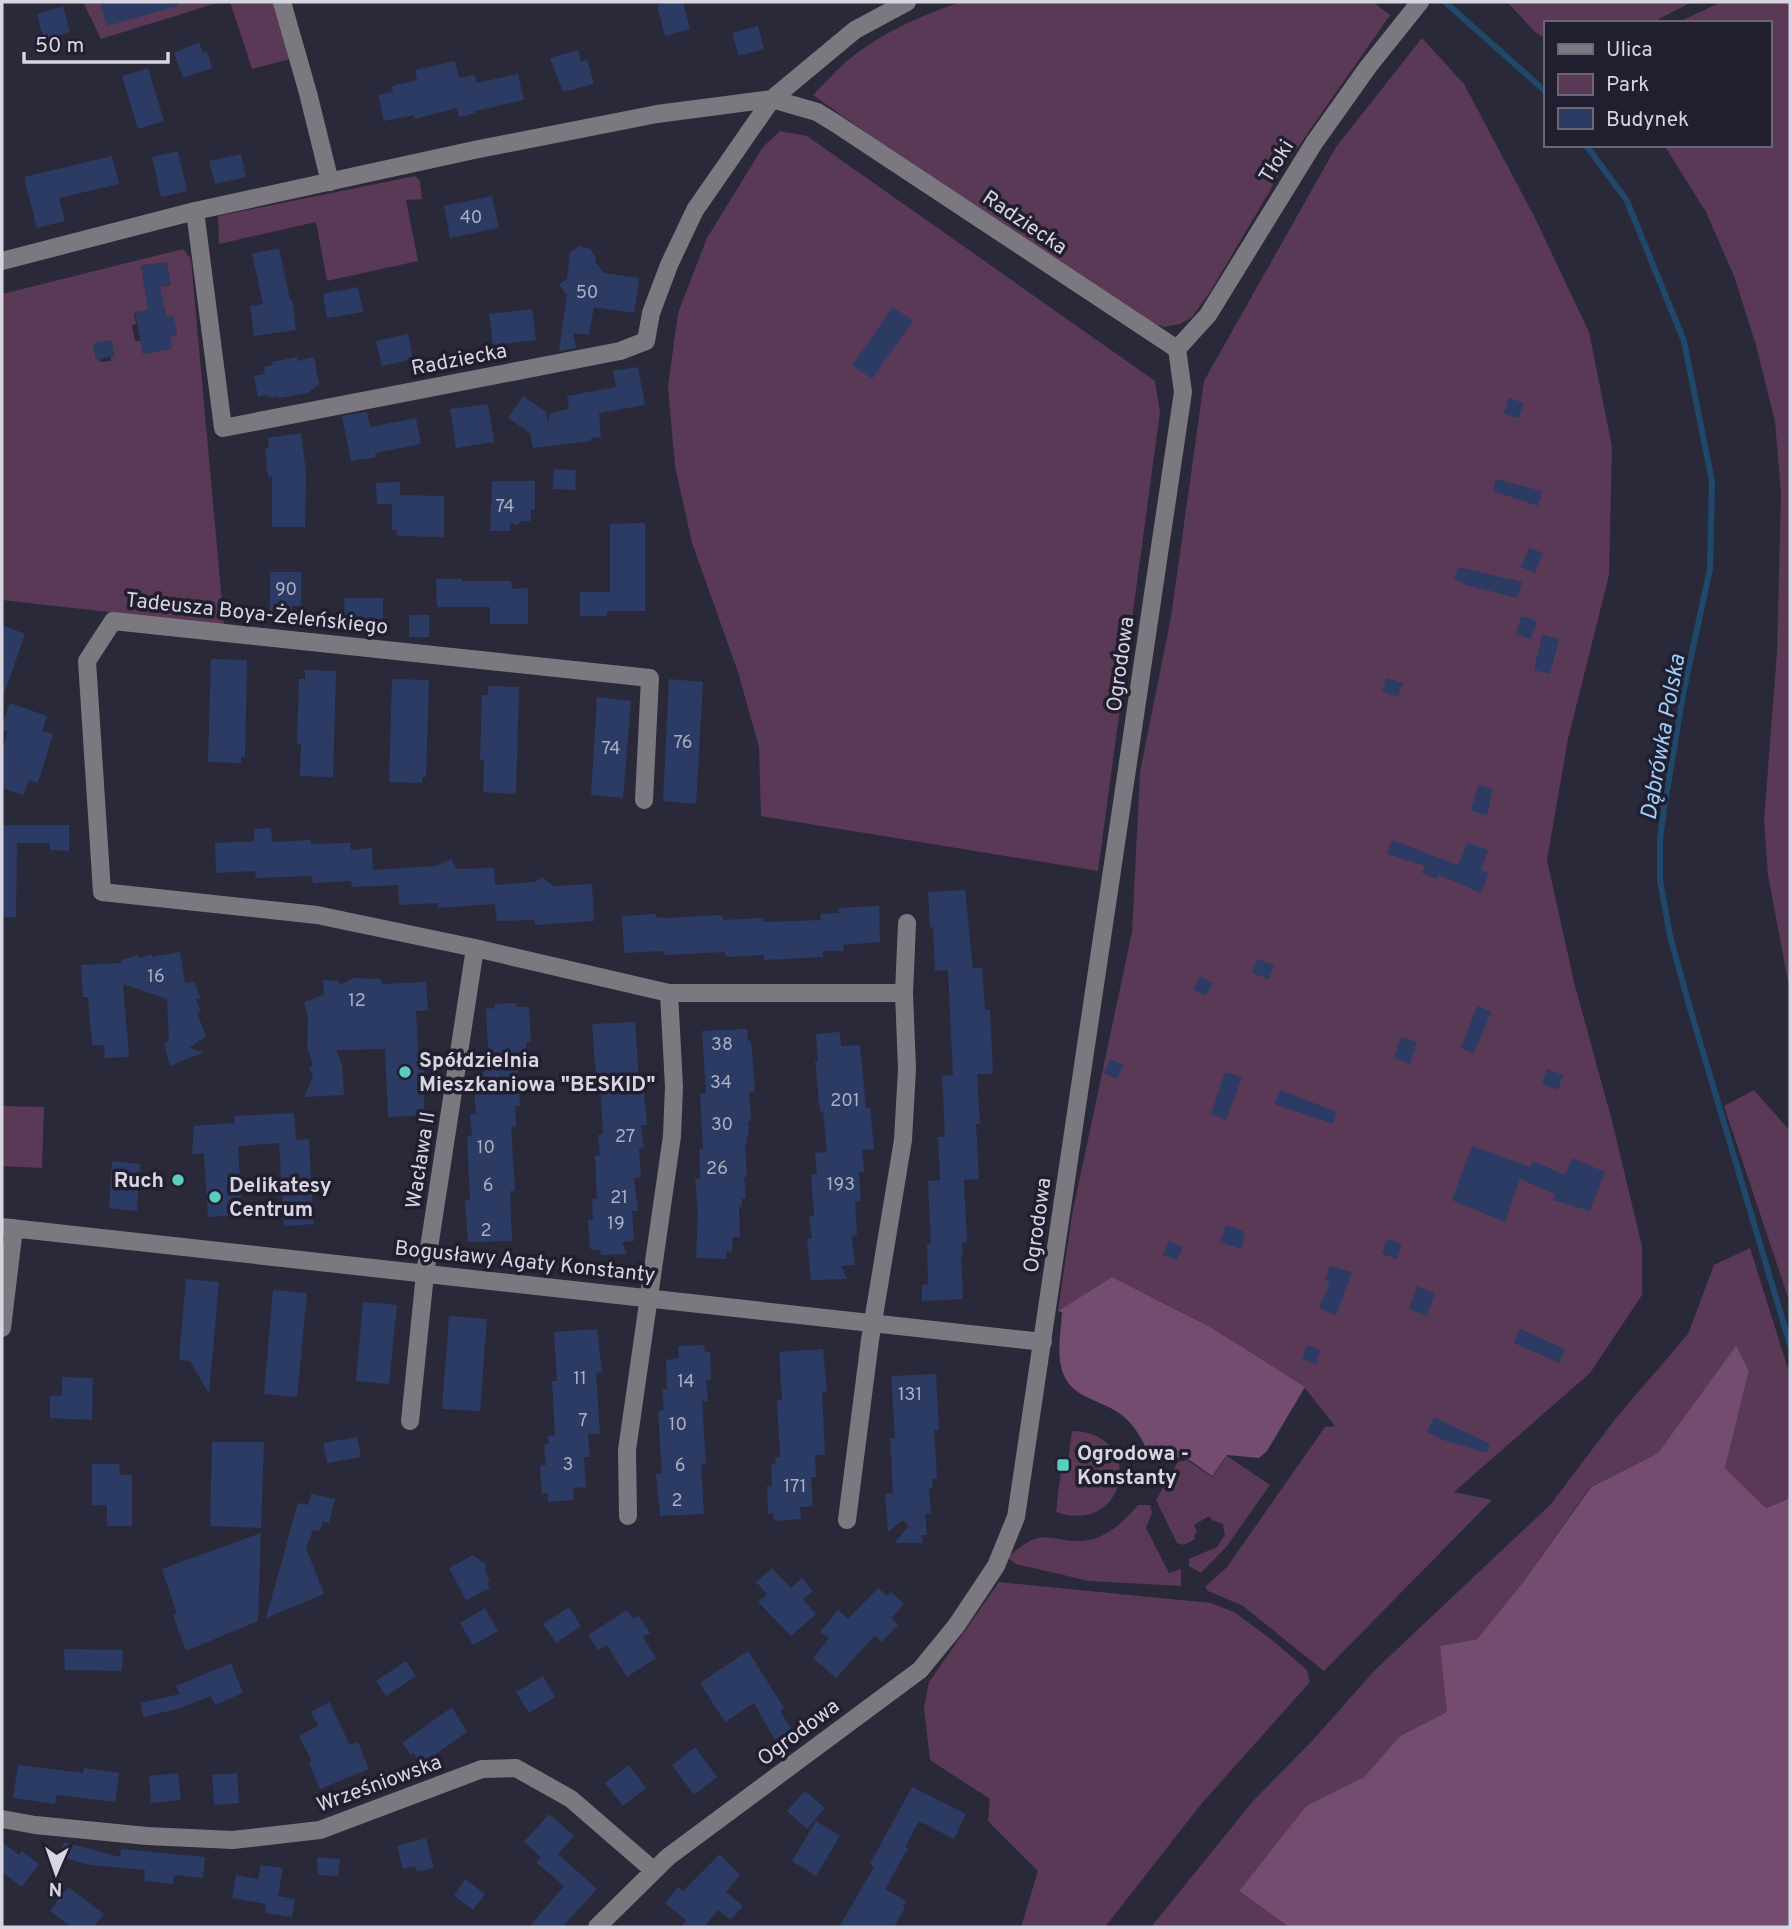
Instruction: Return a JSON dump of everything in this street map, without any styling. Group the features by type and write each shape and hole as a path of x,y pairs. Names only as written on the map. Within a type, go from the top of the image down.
{"street":[{"path":"282,2 330,182"},
{"path":"772,99 855,30 907,2"},
{"name":"Tłoki","path":"1177,349 1208,315 1314,143 1368,67 1419,3"},
{"name":"Radziecka","path":"195,211 223,428 620,351 646,341 651,313 668,265 695,210 772,99"},
{"name":"Radziecka","path":"2,261 195,211 474,150 657,114 772,99 817,112 835,123 1177,349"},
{"name":"Ogrodowa","path":"597,1927 653,1870 920,1670 956,1626 996,1566 1016,1517 1183,392 1177,349"},
{"name":"Tadeusza Boya-Żeleńskiego","path":"644,800 650,678 113,621 87,661 102,892 317,915 669,993 904,993"},
{"path":"847,1520 873,1323 903,1140 907,1069 904,993 907,923"},
{"name":"Wacława II","path":"410,1421 425,1274 475,948"},
{"path":"628,1516 626,1450 672,1136 674,1087 669,993"},
{"path":"2,1328 8,1227"},
{"name":"Bogusławy Agaty Konstanty","path":"8,1227 1043,1342"},
{"name":"Wrześniowska","path":"2,1819 35,1825 147,1836 233,1840 320,1830 482,1769 516,1768 571,1799 653,1870"}],"green space":[{"path":"83,2 220,2 101,39"},
{"path":"230,2 276,2 290,59 252,69"},
{"path":"962,2 1373,2 1390,15 1282,170 1210,292 1192,317 1180,324 1164,327 1149,322 813,95 843,65 888,33"},
{"path":"1507,2 1692,2 1655,21 1544,21 1544,37 1535,32"},
{"path":"1721,2 1790,2 1790,992 1768,875 1764,821 1777,652 1781,493 1775,422 1756,345 1734,276 1706,212 1665,147 1771,147 1771,21 1681,21"},
{"path":"1422,38 1464,84 1534,216 1589,332 1612,447 1609,575 1568,739 1547,860 1574,982 1612,1121 1642,1246 1642,1295 1590,1373 1454,1492 1492,1500 1324,1671 1243,1606 1208,1591 1205,1587 1227,1567 1325,1427 1335,1426 1304,1387 1212,1328 1112,1277 1058,1311 1072,1215 1132,932 1140,772 1171,617 1204,381 1336,147"},
{"path":"780,131 807,136 1155,381 1160,412 1098,871 761,816 759,747 738,672 692,543 675,466 668,387 678,313 707,238 763,147"},
{"path":"415,176 420,181 422,199 406,200 418,261 327,281 316,222 219,244 218,216"},
{"path":"183,249 191,259 224,625 2,600 2,294","holes":["167,262 170,285 145,289 141,266","164,307 166,317 173,315 177,335 170,337 172,348 143,354 141,341 135,341 132,325 136,324 134,313","108,341 112,344 114,356 111,361 100,362 96,343"]},
{"path":"1754,1090 1790,1131 1790,1303 1724,1106"},
{"path":"2,1106 44,1107 42,1168 2,1166"},
{"path":"1750,1248 1790,1375 1790,1498 1766,1508 1725,1468 1749,1371 1736,1347 1658,1453 1590,1487 1524,1581 1477,1639 1440,1646 1448,1712 1400,1736 1364,1777 1306,1806 1239,1891 1289,1927 1151,1927 1253,1801 1312,1741 1374,1671 1551,1504 1616,1418 1688,1334 1714,1265"},
{"path":"1072,1431 1096,1436 1111,1448 1119,1464 1119,1481 1112,1498 1099,1510 1080,1516 1056,1512 1061,1470 1067,1470"},
{"path":"1227,1456 1270,1485 1227,1546 1201,1573 1189,1566 1189,1559 1217,1547 1225,1535 1223,1524 1209,1516 1194,1525 1197,1532 1195,1539 1184,1545 1177,1543 1156,1500 1178,1462 1187,1460 1212,1477"},
{"path":"1138,1505 1150,1505 1152,1512 1146,1528 1169,1573 1181,1569 1181,1586 1089,1581 1016,1564 1007,1557 1035,1539 1083,1541 1102,1536 1118,1526"},
{"path":"999,1582 1211,1603 1234,1612 1307,1670 1310,1682 1202,1803 1105,1927 1021,1927 1038,1871 988,1821 990,1799 930,1760 924,1708 929,1682"}],"shaded area":[{"path":"1112,1277 1212,1328 1305,1387 1267,1451 1259,1458 1227,1455 1212,1476 1188,1459 1148,1452 1138,1433 1123,1416 1076,1391 1069,1383 1063,1374 1060,1361 1062,1312 1058,1311"},
{"path":"1736,1346 1749,1371 1725,1468 1766,1508 1790,1498 1790,1927 1289,1927 1239,1891 1306,1806 1364,1777 1400,1736 1447,1712 1440,1646 1477,1639 1524,1581 1591,1487 1658,1453"}],"building":[{"path":"100,2 178,2 178,6 107,26"},
{"path":"683,2 690,29 665,36 657,5"},
{"path":"63,6 70,32 44,40 37,14"},
{"path":"758,26 764,49 739,56 732,33"},
{"path":"199,42 203,53 207,51 212,68 183,78 174,53"},
{"path":"578,50 581,62 587,60 594,84 563,92 550,58"},
{"path":"455,61 459,78 475,75 476,83 518,74 524,100 459,117 457,108 415,119 414,115 384,121 378,95 393,92 392,86 417,80 415,70"},
{"path":"148,68 164,121 138,129 122,76"},
{"path":"178,151 187,191 161,197 152,157"},
{"path":"241,154 246,177 215,184 209,161"},
{"path":"112,156 119,184 59,198 65,221 37,228 24,177"},
{"path":"492,196 499,228 450,238 444,206"},
{"path":"579,246 590,249 596,257 595,262 604,273 639,278 634,313 594,307 589,335 573,333 576,348 559,351 567,295 559,285 567,279 570,253"},
{"path":"279,248 292,300 296,330 254,336 250,306 263,304 252,254"},
{"path":"167,262 170,284 160,286 166,317 173,315 177,335 170,337 172,348 143,354 135,312 148,310 141,266"},
{"path":"358,287 363,312 327,318 323,294"},
{"path":"893,307 913,321 872,379 852,365"},
{"path":"532,309 536,340 493,345 489,314"},
{"path":"408,334 413,359 382,366 376,341"},
{"path":"112,340 114,356 96,360 93,346 95,343"},
{"path":"297,357 297,361 314,357 319,384 308,393 278,398 269,398 268,395 258,397 254,376 265,374 264,367 273,365 272,362"},
{"path":"638,367 645,405 599,413 601,437 591,438 591,441 533,448 530,433 508,418 523,396 546,412 548,423 550,413 569,409 567,396 616,387 613,371"},
{"path":"1508,398 1524,403 1519,418 1504,414"},
{"path":"488,404 494,442 456,448 450,409"},
{"path":"367,412 370,427 416,418 421,444 375,453 376,457 351,461 342,416"},
{"path":"301,433 306,472 305,527 272,527 272,476 268,477 265,449 269,448 268,438"},
{"path":"554,469 576,470 575,490 553,489"},
{"path":"1496,479 1542,491 1538,506 1493,491"},
{"path":"492,481 535,481 535,510 531,510 531,521 520,521 518,525 510,523 510,531 490,531"},
{"path":"400,482 400,495 444,496 444,537 397,536 397,530 392,530 392,504 377,504 376,483"},
{"path":"645,523 645,611 607,611 607,616 580,616 580,592 610,592 610,524"},
{"path":"1529,548 1543,553 1535,573 1521,567"},
{"path":"1458,567 1522,582 1517,598 1463,584 1454,579"},
{"path":"270,572 301,572 301,606 292,606 293,617 270,616"},
{"path":"436,579 511,581 512,589 528,588 528,624 490,624 490,607 437,607"},
{"path":"344,598 383,598 383,623 345,623"},
{"path":"409,615 429,615 429,637 409,637"},
{"path":"1521,616 1537,621 1531,639 1516,634"},
{"path":"2,625 25,634 4,694 2,693"},
{"path":"1542,635 1559,639 1550,674 1534,670"},
{"path":"211,659 247,660 245,757 241,757 241,763 208,762"},
{"path":"305,670 336,671 333,777 300,776 301,744 297,744 299,679 305,679"},
{"path":"1386,678 1403,683 1398,697 1382,692"},
{"path":"392,679 429,680 426,777 422,777 422,783 389,782"},
{"path":"669,679 703,682 696,804 663,801"},
{"path":"488,686 519,687 516,794 483,792 484,760 480,760 482,695 488,695"},
{"path":"597,697 631,701 623,798 591,795"},
{"path":"10,703 47,716 42,731 53,734 38,783 29,780 23,795 2,788 2,750 8,732 2,730 2,725"},
{"path":"1478,785 1493,789 1487,815 1471,811"},
{"path":"2,825 69,825 69,851 50,850 50,843 17,843 16,917 2,917"},
{"path":"271,828 272,842 311,840 311,844 350,843 351,850 372,848 373,870 436,866 451,859 456,869 494,868 495,885 535,882 542,877 553,886 592,884 594,921 535,925 535,920 497,921 495,904 438,908 438,903 399,905 398,885 352,887 351,881 313,883 312,876 256,878 255,871 216,873 215,843 254,841 254,829"},
{"path":"1392,840 1458,865 1467,842 1488,850 1481,870 1489,873 1481,893 1439,875 1437,879 1422,873 1425,866 1387,854"},
{"path":"965,890 973,968 982,968 985,1010 990,1010 993,1074 977,1074 979,1179 964,1180 967,1242 962,1243 961,1255 963,1299 922,1301 922,1285 928,1284 927,1244 931,1244 928,1181 940,1180 938,1137 945,1137 942,1076 953,1075 948,970 935,971 928,892"},
{"path":"879,906 880,942 843,945 844,951 823,951 823,957 764,960 764,955 726,957 725,952 665,955 664,951 624,953 622,916 656,914 656,917 663,918 722,915 723,920 764,918 763,922 821,920 820,914 839,913 838,908"},
{"path":"180,952 185,983 194,982 201,999 196,999 201,1012 197,1013 206,1036 189,1048 204,1052 170,1066 164,1043 169,1041 167,999 123,984 129,1057 105,1058 104,1045 92,1045 88,997 83,997 81,965 122,963 122,960 138,955 139,958"},
{"path":"1257,959 1274,965 1269,979 1252,973"},
{"path":"1200,976 1213,983 1206,996 1193,989"},
{"path":"353,978 381,979 382,984 426,982 428,1010 416,1011 419,1070 424,1069 424,1115 388,1117 385,1049 336,1050 342,1065 344,1095 304,1097 313,1077 309,1067 313,1066 307,1046 308,1017 304,1002 324,995 323,980 339,981 340,985"},
{"path":"515,1003 516,1007 529,1007 531,1042 526,1042 527,1062 522,1063 523,1070 518,1070 520,1106 515,1106 516,1126 511,1127 515,1191 510,1191 512,1241 468,1242 465,1200 470,1200 467,1137 472,1136 470,1114 476,1114 474,1085 483,1085 478,1073 484,1072 483,1051 488,1050 486,1009 495,1008 495,1004"},
{"path":"1477,1006 1491,1012 1474,1053 1461,1048"},
{"path":"635,1022 639,1083 643,1083 647,1125 641,1125 644,1147 639,1148 641,1177 634,1178 638,1211 632,1211 634,1241 622,1242 627,1254 601,1255 600,1250 590,1249 588,1220 593,1220 592,1199 597,1199 595,1156 600,1155 598,1135 603,1134 600,1079 596,1079 592,1024"},
{"path":"747,1029 748,1041 751,1041 755,1091 749,1092 751,1121 748,1121 749,1134 745,1144 746,1198 742,1199 742,1207 739,1207 740,1237 733,1237 732,1252 726,1251 727,1259 696,1258 698,1212 695,1179 700,1179 699,1149 703,1149 700,1094 706,1093 702,1031"},
{"path":"840,1032 841,1046 860,1045 866,1108 870,1108 874,1149 862,1150 864,1172 859,1172 861,1201 855,1202 857,1235 852,1236 855,1265 841,1266 847,1279 811,1280 807,1239 812,1238 809,1217 814,1216 811,1174 817,1174 815,1153 827,1152 815,1061 818,1061 816,1034"},
{"path":"1401,1037 1417,1042 1410,1064 1394,1058"},
{"path":"1110,1059 1124,1065 1117,1079 1104,1073"},
{"path":"1547,1069 1563,1075 1558,1090 1542,1084"},
{"path":"1225,1072 1242,1077 1226,1120 1211,1114"},
{"path":"1280,1090 1337,1112 1333,1124 1274,1104"},
{"path":"294,1113 296,1140 309,1139 311,1181 314,1180 315,1196 312,1196 314,1224 284,1226 279,1143 238,1146 242,1215 208,1217 204,1153 192,1154 194,1126 235,1123 234,1116"},
{"path":"1472,1146 1530,1167 1533,1161 1565,1175 1572,1158 1605,1172 1590,1211 1553,1200 1555,1194 1520,1179 1505,1222 1452,1200"},
{"path":"112,1161 140,1164 137,1211 109,1208"},
{"path":"1226,1225 1243,1231 1242,1234 1245,1235 1241,1249 1220,1242"},
{"path":"1387,1239 1402,1244 1397,1259 1382,1254"},
{"path":"1169,1241 1183,1247 1177,1260 1163,1255"},
{"path":"1330,1266 1352,1272 1336,1315 1319,1308 1330,1282 1325,1280"},
{"path":"186,1279 219,1282 209,1394 190,1361 179,1360"},
{"path":"1417,1286 1435,1293 1427,1316 1409,1309"},
{"path":"273,1290 307,1293 297,1397 264,1394"},
{"path":"363,1302 397,1305 389,1384 356,1381"},
{"path":"449,1316 487,1319 480,1411 442,1409"},
{"path":"597,1329 602,1372 596,1373 600,1434 588,1434 590,1457 584,1457 586,1487 573,1488 574,1500 548,1502 547,1493 542,1494 540,1466 546,1465 544,1445 549,1444 548,1436 555,1435 552,1381 557,1381 554,1332"},
{"path":"1520,1329 1565,1349 1559,1363 1514,1343"},
{"path":"704,1345 705,1352 710,1352 711,1379 706,1380 708,1401 702,1401 706,1464 701,1465 704,1514 660,1516 656,1474 662,1473 658,1411 664,1410 662,1389 667,1389 666,1360 679,1358 678,1346"},
{"path":"1307,1345 1320,1350 1316,1364 1302,1359"},
{"path":"823,1349 827,1392 822,1392 825,1455 815,1455 816,1477 811,1477 813,1506 800,1507 801,1519 774,1521 773,1513 768,1514 767,1486 772,1486 771,1465 776,1464 775,1457 780,1457 777,1401 782,1400 779,1352"},
{"path":"936,1374 939,1430 934,1430 937,1479 932,1479 933,1488 929,1489 931,1513 925,1514 927,1535 922,1535 923,1543 894,1543 909,1526 903,1520 888,1532 885,1494 893,1493 890,1438 895,1438 891,1376"},
{"path":"62,1377 93,1378 92,1420 50,1418 50,1396 62,1396"},
{"path":"1434,1417 1490,1444 1487,1453 1443,1440 1427,1432"},
{"path":"357,1437 361,1457 327,1463 323,1443"},
{"path":"212,1442 264,1442 261,1528 210,1526"},
{"path":"92,1464 119,1464 120,1475 132,1475 132,1526 107,1526 107,1505 92,1505"},
{"path":"311,1494 335,1499 329,1523 323,1521 320,1531 313,1530 306,1548 324,1594 266,1618 298,1503 308,1505"},
{"path":"261,1533 258,1621 186,1651 173,1615 177,1614 162,1569"},
{"path":"473,1555 486,1565 490,1588 466,1600 449,1568"},
{"path":"772,1568 791,1588 802,1578 813,1591 803,1599 816,1614 791,1636 758,1602 767,1594 756,1582"},
{"path":"878,1588 887,1596 891,1592 904,1604 891,1618 898,1625 882,1642 875,1635 836,1678 813,1658 829,1638 820,1632 838,1610 848,1619"},
{"path":"569,1607 581,1626 556,1643 543,1624"},
{"path":"485,1608 498,1631 473,1645 460,1623"},
{"path":"627,1610 633,1619 639,1616 650,1633 643,1637 656,1658 627,1677 607,1645 598,1650 588,1635"},
{"path":"64,1649 123,1650 122,1671 65,1670"},
{"path":"748,1651 784,1708 780,1711 793,1732 776,1742 754,1703 725,1722 700,1683"},
{"path":"406,1661 416,1676 386,1696 376,1681"},
{"path":"231,1663 243,1693 215,1705 211,1696 177,1709 143,1717 141,1703 180,1694 176,1686"},
{"path":"543,1676 555,1697 529,1713 516,1692"},
{"path":"329,1702 350,1745 358,1742 369,1769 320,1789 309,1763 312,1761 299,1736 318,1726 311,1712"},
{"path":"452,1707 467,1732 422,1764 402,1743"},
{"path":"695,1747 717,1777 694,1795 672,1765"},
{"path":"18,1765 83,1773 84,1768 119,1773 115,1802 56,1795 55,1804 13,1798"},
{"path":"629,1765 646,1788 623,1806 605,1783"},
{"path":"178,1773 181,1800 151,1803 149,1776"},
{"path":"237,1773 239,1803 214,1805 212,1775"},
{"path":"912,1787 966,1814 954,1839 919,1821 905,1847 908,1848 885,1889 906,1901 894,1927 839,1927 874,1867 870,1864"},
{"path":"805,1791 825,1808 807,1829 787,1811"},
{"path":"549,1814 574,1836 558,1854 597,1889 562,1927 529,1927 564,1886 536,1862 541,1857 524,1842"},
{"path":"816,1821 840,1836 816,1876 792,1861"},
{"path":"426,1838 434,1868 417,1872 415,1866 403,1869 397,1846"},
{"path":"2,1842 19,1855 22,1851 39,1864 22,1887 2,1872"},
{"path":"64,1842 120,1857 121,1849 205,1857 203,1878 174,1875 173,1884 144,1881 145,1870 91,1865 60,1857"},
{"path":"720,1854 740,1875 726,1892 743,1906 731,1920 718,1910 704,1927 681,1927 686,1920 665,1903 678,1887 683,1891"},
{"path":"317,1857 340,1859 338,1876 318,1875"},
{"path":"261,1865 283,1868 278,1896 295,1899 292,1917 265,1913 266,1904 232,1898 236,1875 258,1879"},
{"path":"465,1879 485,1894 473,1910 454,1896"},
{"path":"68,1887 104,1914 94,1927 71,1927 50,1911"}],"waterway":[{"name":"Dąbrówka Polska","path":"1445,2 1544,90"},
{"name":"Dąbrówka Polska","path":"1587,147 1627,201 1684,341 1712,481 1710,569 1683,694 1664,809 1660,839 1660,880 1670,936 1689,1005 1790,1345"}],"place":[{"name":"Spółdzielnia Mieszkaniowa \"BESKID\"","path":"405,1072"},
{"name":"Ruch","path":"178,1180"},
{"name":"Delikatesy Centrum","path":"215,1197"},
{"name":"Ogrodowa - Konstanty","path":"1063,1465"}]}
